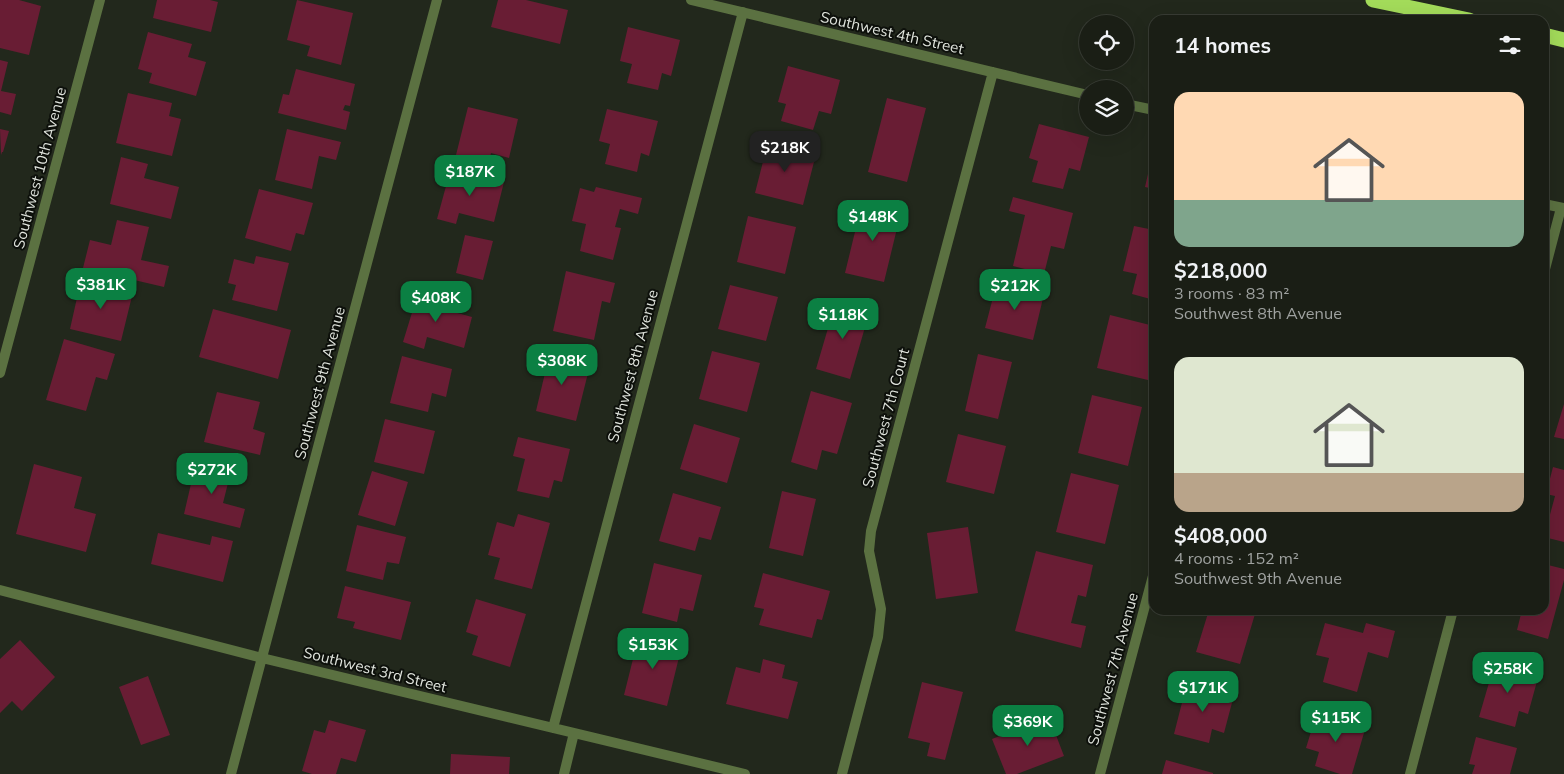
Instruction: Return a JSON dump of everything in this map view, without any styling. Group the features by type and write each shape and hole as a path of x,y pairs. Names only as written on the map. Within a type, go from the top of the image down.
{"highway":[{"path":"1373,0 1445,15"},
{"path":"1549,37 1564,40"}],"street":[{"name":"Southwest 10th Avenue","path":"0,373 100,0"},
{"name":"Southwest 9th Avenue","path":"231,774 437,0"},
{"name":"Southwest 4th Street","path":"690,0 1079,93"},
{"name":"Southwest 8th Avenue","path":"553,728 742,12"},
{"name":"Southwest 7th Court","path":"842,774 878,637 881,609 869,551 871,531 993,72"},
{"path":"1134,106 1149,109"},
{"path":"1549,205 1563,208 1549,256"},
{"name":"Southwest 3rd Street","path":"0,590 262,658 745,774"},
{"name":"Southwest 7th Avenue","path":"1100,774 1149,591"},
{"path":"1410,774 1453,615"},
{"path":"564,774 574,733"}],"building":[{"path":"0,0 19,0 41,6 29,55 0,48"},
{"path":"157,0 210,0 218,2 211,32 153,18"},
{"path":"297,0 353,13 341,65 307,56 310,46 287,40"},
{"path":"498,0 526,0 568,10 560,44 491,27"},
{"path":"628,27 680,40 671,76 662,73 658,90 627,83 632,64 620,61"},
{"path":"148,32 192,44 188,57 206,62 196,96 149,83 152,73 138,69"},
{"path":"0,60 8,62 1,91 16,94 11,115 0,112"},
{"path":"788,66 840,80 831,114 819,111 813,130 781,121 786,104 778,102"},
{"path":"296,69 355,84 350,106 345,105 343,110 350,112 346,130 278,113 283,94 289,95"},
{"path":"128,93 172,103 169,116 181,119 172,156 116,143"},
{"path":"887,98 926,108 907,182 868,172"},
{"path":"468,107 518,119 509,158 491,153 488,167 455,159"},
{"path":"607,109 658,121 649,156 641,153 637,172 605,164 610,144 599,141"},
{"path":"1039,124 1089,137 1080,171 1069,168 1063,189 1032,182 1038,161 1029,158"},
{"path":"0,129 9,131 1,155"},
{"path":"287,129 341,142 336,160 319,156 312,189 275,180"},
{"path":"768,142 816,154 803,205 755,193"},
{"path":"121,157 148,164 144,178 179,187 171,219 110,204"},
{"path":"451,168 504,182 494,222 459,213 456,224 437,219"},
{"path":"1149,170 1149,188 1145,187"},
{"path":"596,187 642,198 638,214 620,209 615,227 621,228 613,260 580,251 586,224 572,221 580,188 594,192"},
{"path":"259,189 313,203 304,235 296,233 291,251 245,238"},
{"path":"1013,197 1073,213 1064,249 1051,246 1044,274 1013,266 1025,215 1009,211"},
{"path":"862,203 901,212 884,282 845,273"},
{"path":"748,216 796,227 785,274 737,262"},
{"path":"117,220 149,227 141,260 169,266 164,287 83,268 90,240 111,245"},
{"path":"1134,226 1149,229 1149,299 1132,294 1137,274 1123,271"},
{"path":"465,235 493,241 483,280 456,273"},
{"path":"256,256 289,263 277,311 232,300 236,285 228,283 234,259 254,264"},
{"path":"566,271 615,283 610,303 602,301 594,340 553,331"},
{"path":"81,280 133,292 121,341 70,329"},
{"path":"997,282 1044,294 1033,340 985,328"},
{"path":"730,285 778,297 766,341 718,329"},
{"path":"418,293 453,303 450,311 472,317 464,348 427,337 424,349 403,342"},
{"path":"836,301 870,310 850,379 816,369"},
{"path":"213,309 291,330 278,379 199,357"},
{"path":"1110,315 1149,325 1148,380 1097,368"},
{"path":"64,339 115,354 107,380 96,377 86,411 46,400"},
{"path":"712,351 760,363 747,412 699,399"},
{"path":"541,353 590,365 576,421 536,411 545,373 537,371"},
{"path":"978,354 1012,362 998,419 965,411"},
{"path":"402,356 452,369 446,397 432,393 428,412 390,403"},
{"path":"811,391 852,403 837,454 822,450 817,470 791,462"},
{"path":"217,392 260,402 253,429 265,433 260,455 204,442"},
{"path":"1092,395 1142,407 1128,466 1078,453"},
{"path":"1564,404 1564,439 1554,437"},
{"path":"385,419 435,431 424,474 374,462"},
{"path":"694,424 740,438 727,483 680,469"},
{"path":"958,434 1006,446 994,494 946,482"},
{"path":"518,437 570,449 562,482 554,480 549,498 517,491 525,459 513,456"},
{"path":"197,458 232,467 223,503 245,509 240,528 184,514"},
{"path":"34,464 82,477 74,508 96,514 86,552 16,534"},
{"path":"1553,467 1564,470 1564,542 1549,538 1549,518 1555,496 1549,495 1549,482"},
{"path":"372,471 408,482 395,526 358,515"},
{"path":"1071,473 1119,485 1105,544 1056,532"},
{"path":"782,491 816,499 803,556 769,548"},
{"path":"673,493 721,507 711,540 699,537 695,551 659,541"},
{"path":"518,514 550,523 532,589 494,579 500,558 488,555 497,522 514,527"},
{"path":"357,525 406,537 399,564 387,562 383,580 346,571"},
{"path":"968,527 978,593 936,599 927,533"},
{"path":"158,533 210,545 212,536 233,541 223,582 151,564"},
{"path":"1036,551 1093,565 1086,597 1078,595 1071,623 1086,626 1081,648 1015,631"},
{"path":"654,563 702,575 693,611 680,608 677,622 642,613"},
{"path":"1549,565 1564,569 1564,580 1548,639 1517,630 1521,615 1549,615"},
{"path":"763,573 830,591 822,620 817,619 812,638 759,625 764,609 754,607"},
{"path":"345,586 411,602 401,640 353,628 355,622 337,618"},
{"path":"476,599 526,614 510,667 472,655 478,636 466,632"},
{"path":"1207,615 1255,615 1240,664 1196,652"},
{"path":"1325,623 1363,633 1366,623 1395,631 1388,658 1368,652 1357,692 1323,682 1329,658 1316,655"},
{"path":"639,635 682,645 667,706 624,695"},
{"path":"20,640 55,677 22,711 12,701 0,713 0,659"},
{"path":"763,659 785,665 782,678 798,682 788,719 726,704 736,667 760,673"},
{"path":"1495,662 1539,674 1528,714 1519,711 1515,727 1479,717"},
{"path":"148,676 170,735 141,745 119,687"},
{"path":"922,682 963,692 945,760 927,756 930,743 908,738"},
{"path":"1187,683 1234,695 1224,733 1212,729 1209,743 1174,734"},
{"path":"1317,712 1366,726 1352,774 1340,774 1315,766 1319,752 1306,748"},
{"path":"1049,717 1064,756 1017,774 1006,774 992,739"},
{"path":"329,720 366,730 356,762 341,758 336,774 312,774 302,771 314,730 325,733"},
{"path":"1476,737 1517,748 1510,774 1472,774 1475,765 1469,764"},
{"path":"451,754 510,757 509,774 450,774"},
{"path":"1166,760 1213,773 1213,774 1162,774"}]}
